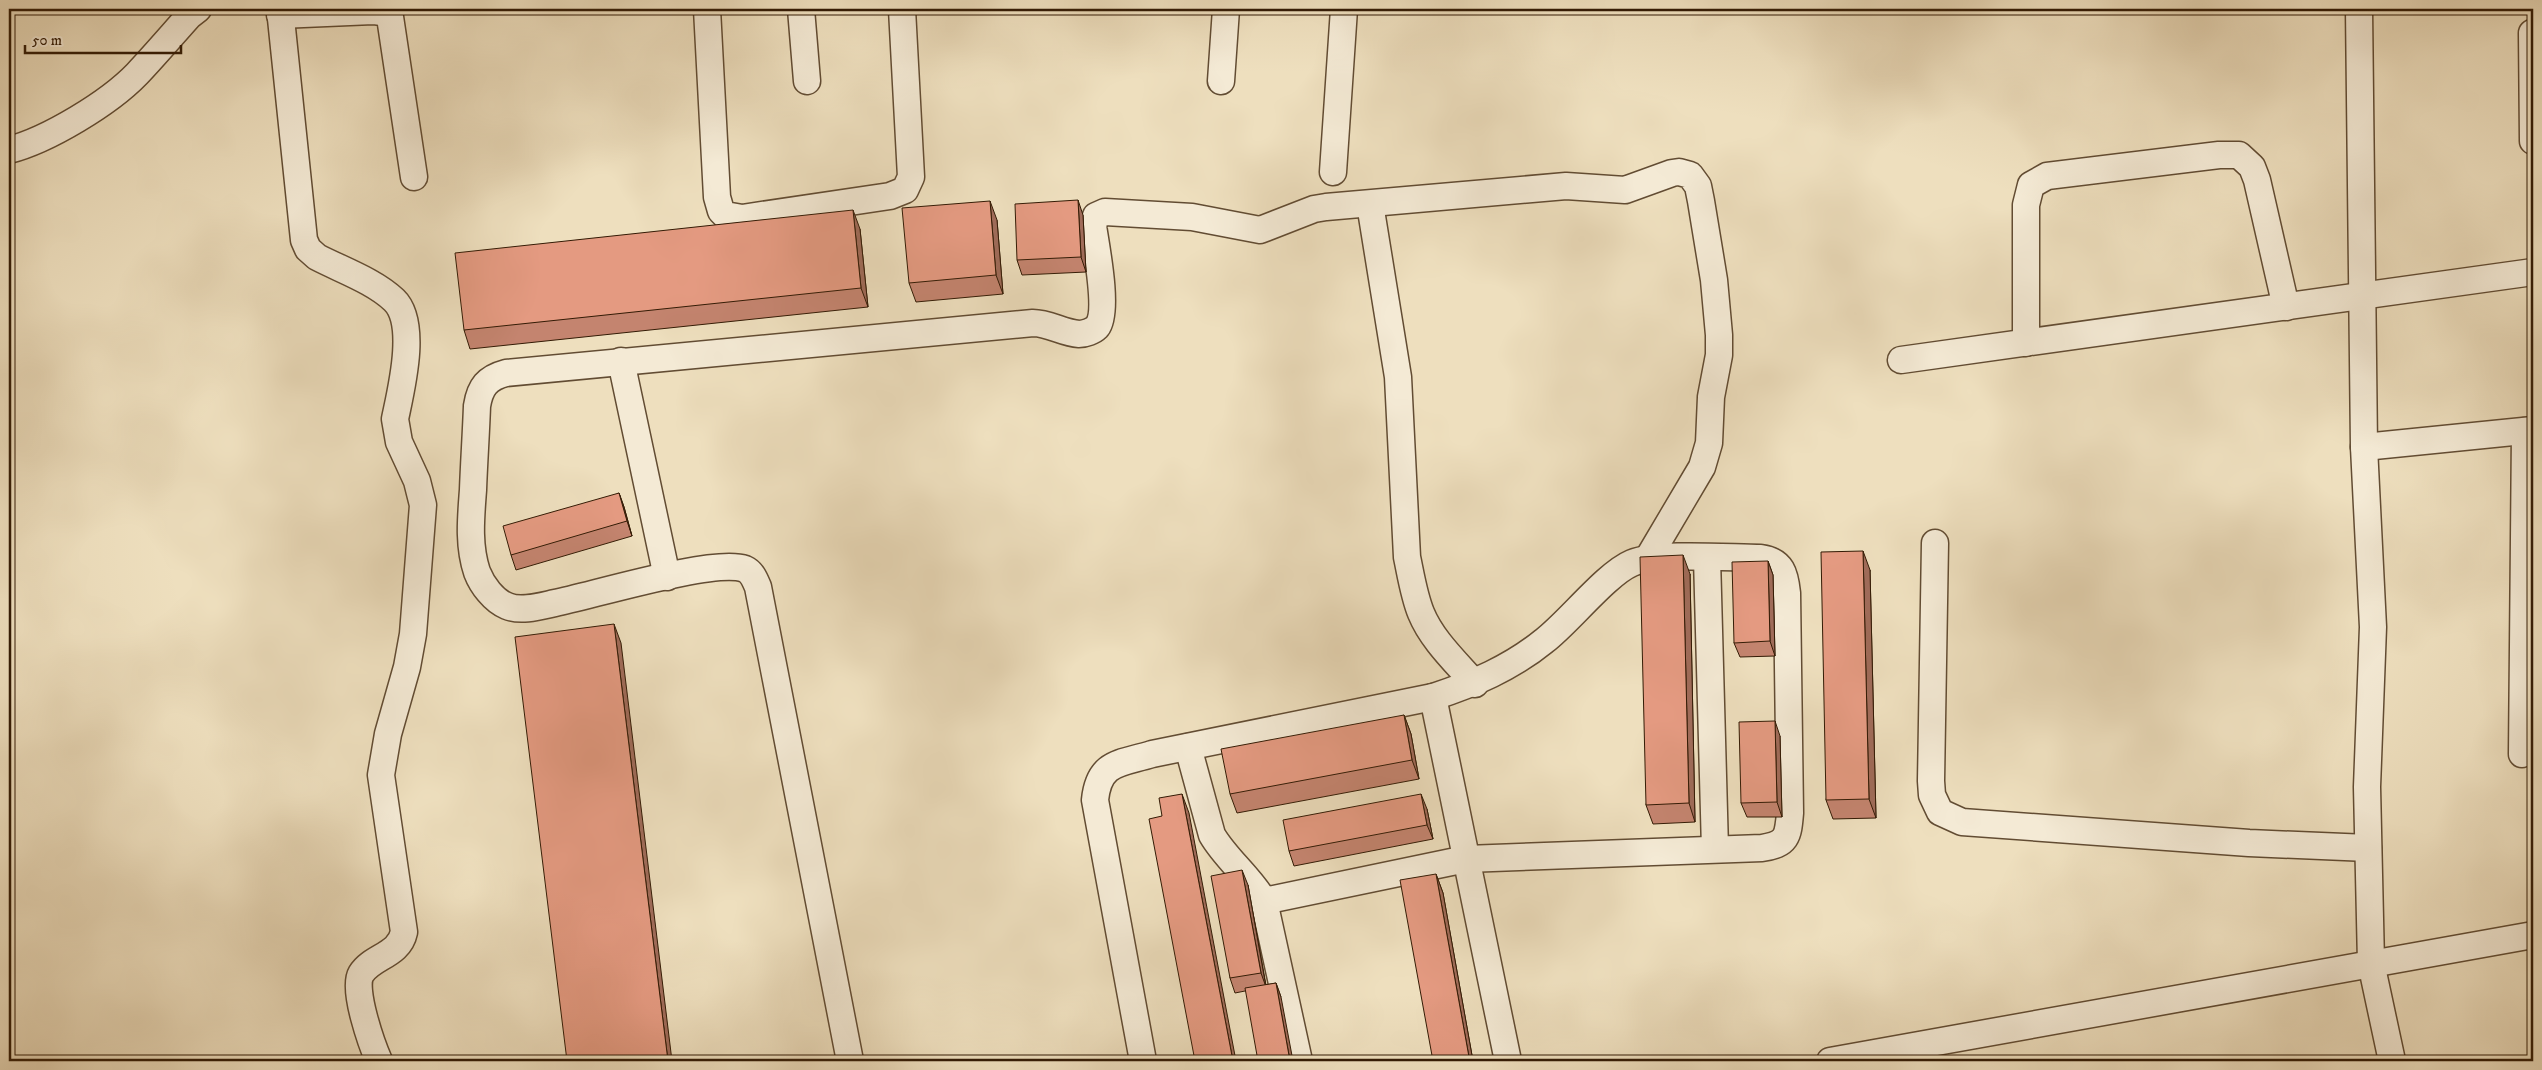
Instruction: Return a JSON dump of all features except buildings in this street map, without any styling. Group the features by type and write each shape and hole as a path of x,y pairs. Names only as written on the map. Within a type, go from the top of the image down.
{"street":[{"path":"9,150 42,139 109,96 137,74 188,16 198,9"},
{"path":"707,9 717,197 721,210 725,215 742,218 890,196 905,190 911,177 902,9"},
{"path":"800,9 807,81"},
{"path":"1221,81 1226,9"},
{"path":"1333,172 1344,9"},
{"path":"2360,9 2364,447 2373,627 2367,787 2371,963 2392,1061"},
{"path":"378,1061 360,1000 358,982 364,970 398,946 404,932 381,775 388,734 407,667 413,634 423,505 417,481 395,431 407,335 401,309 388,295 317,257 308,249 304,240 280,12 373,11 387,13 390,17 414,177"},
{"path":"2532,33 2533,141"},
{"path":"2026,343 2026,205 2031,185 2047,176 2219,155 2238,155 2252,167 2257,180 2286,307"},
{"path":"850,1061 758,587 753,575 746,569 731,566 707,568 544,605 525,608 507,606 486,589 478,574 472,555 471,536 477,406 483,386 489,379 506,373 621,361 1033,323 1043,323 1080,334 1092,330 1100,320 1101,299 1094,220 1100,214 1192,217 1260,230 1314,209 1566,186 1625,190 1679,172 1690,175 1698,186 1711,263 1719,335 1719,355 1711,397 1709,443 1702,467 1648,560"},
{"path":"1370,204 1398,377 1408,557 1413,585 1421,614 1432,633 1475,684"},
{"path":"1901,360 2533,272"},
{"path":"621,361 667,577"},
{"path":"2364,447 2529,431 2528,683 2522,754"},
{"path":"1935,544 1931,781 1932,795 1940,812 1962,822 2249,843 2368,848"},
{"path":"1143,1061 1095,800 1101,775 1109,768 1188,747 1433,696 1475,684 1545,641 1632,563 1665,558 1771,559 1783,570 1787,593 1790,813 1788,833 1780,843 1773,846 1715,849 1466,859 1264,901"},
{"path":"1707,558 1715,849"},
{"path":"1433,696 1508,1061"},
{"path":"1188,747 1212,835 1218,846 1255,886 1264,901 1299,1061"},
{"path":"1830,1061 2533,935"}]}
